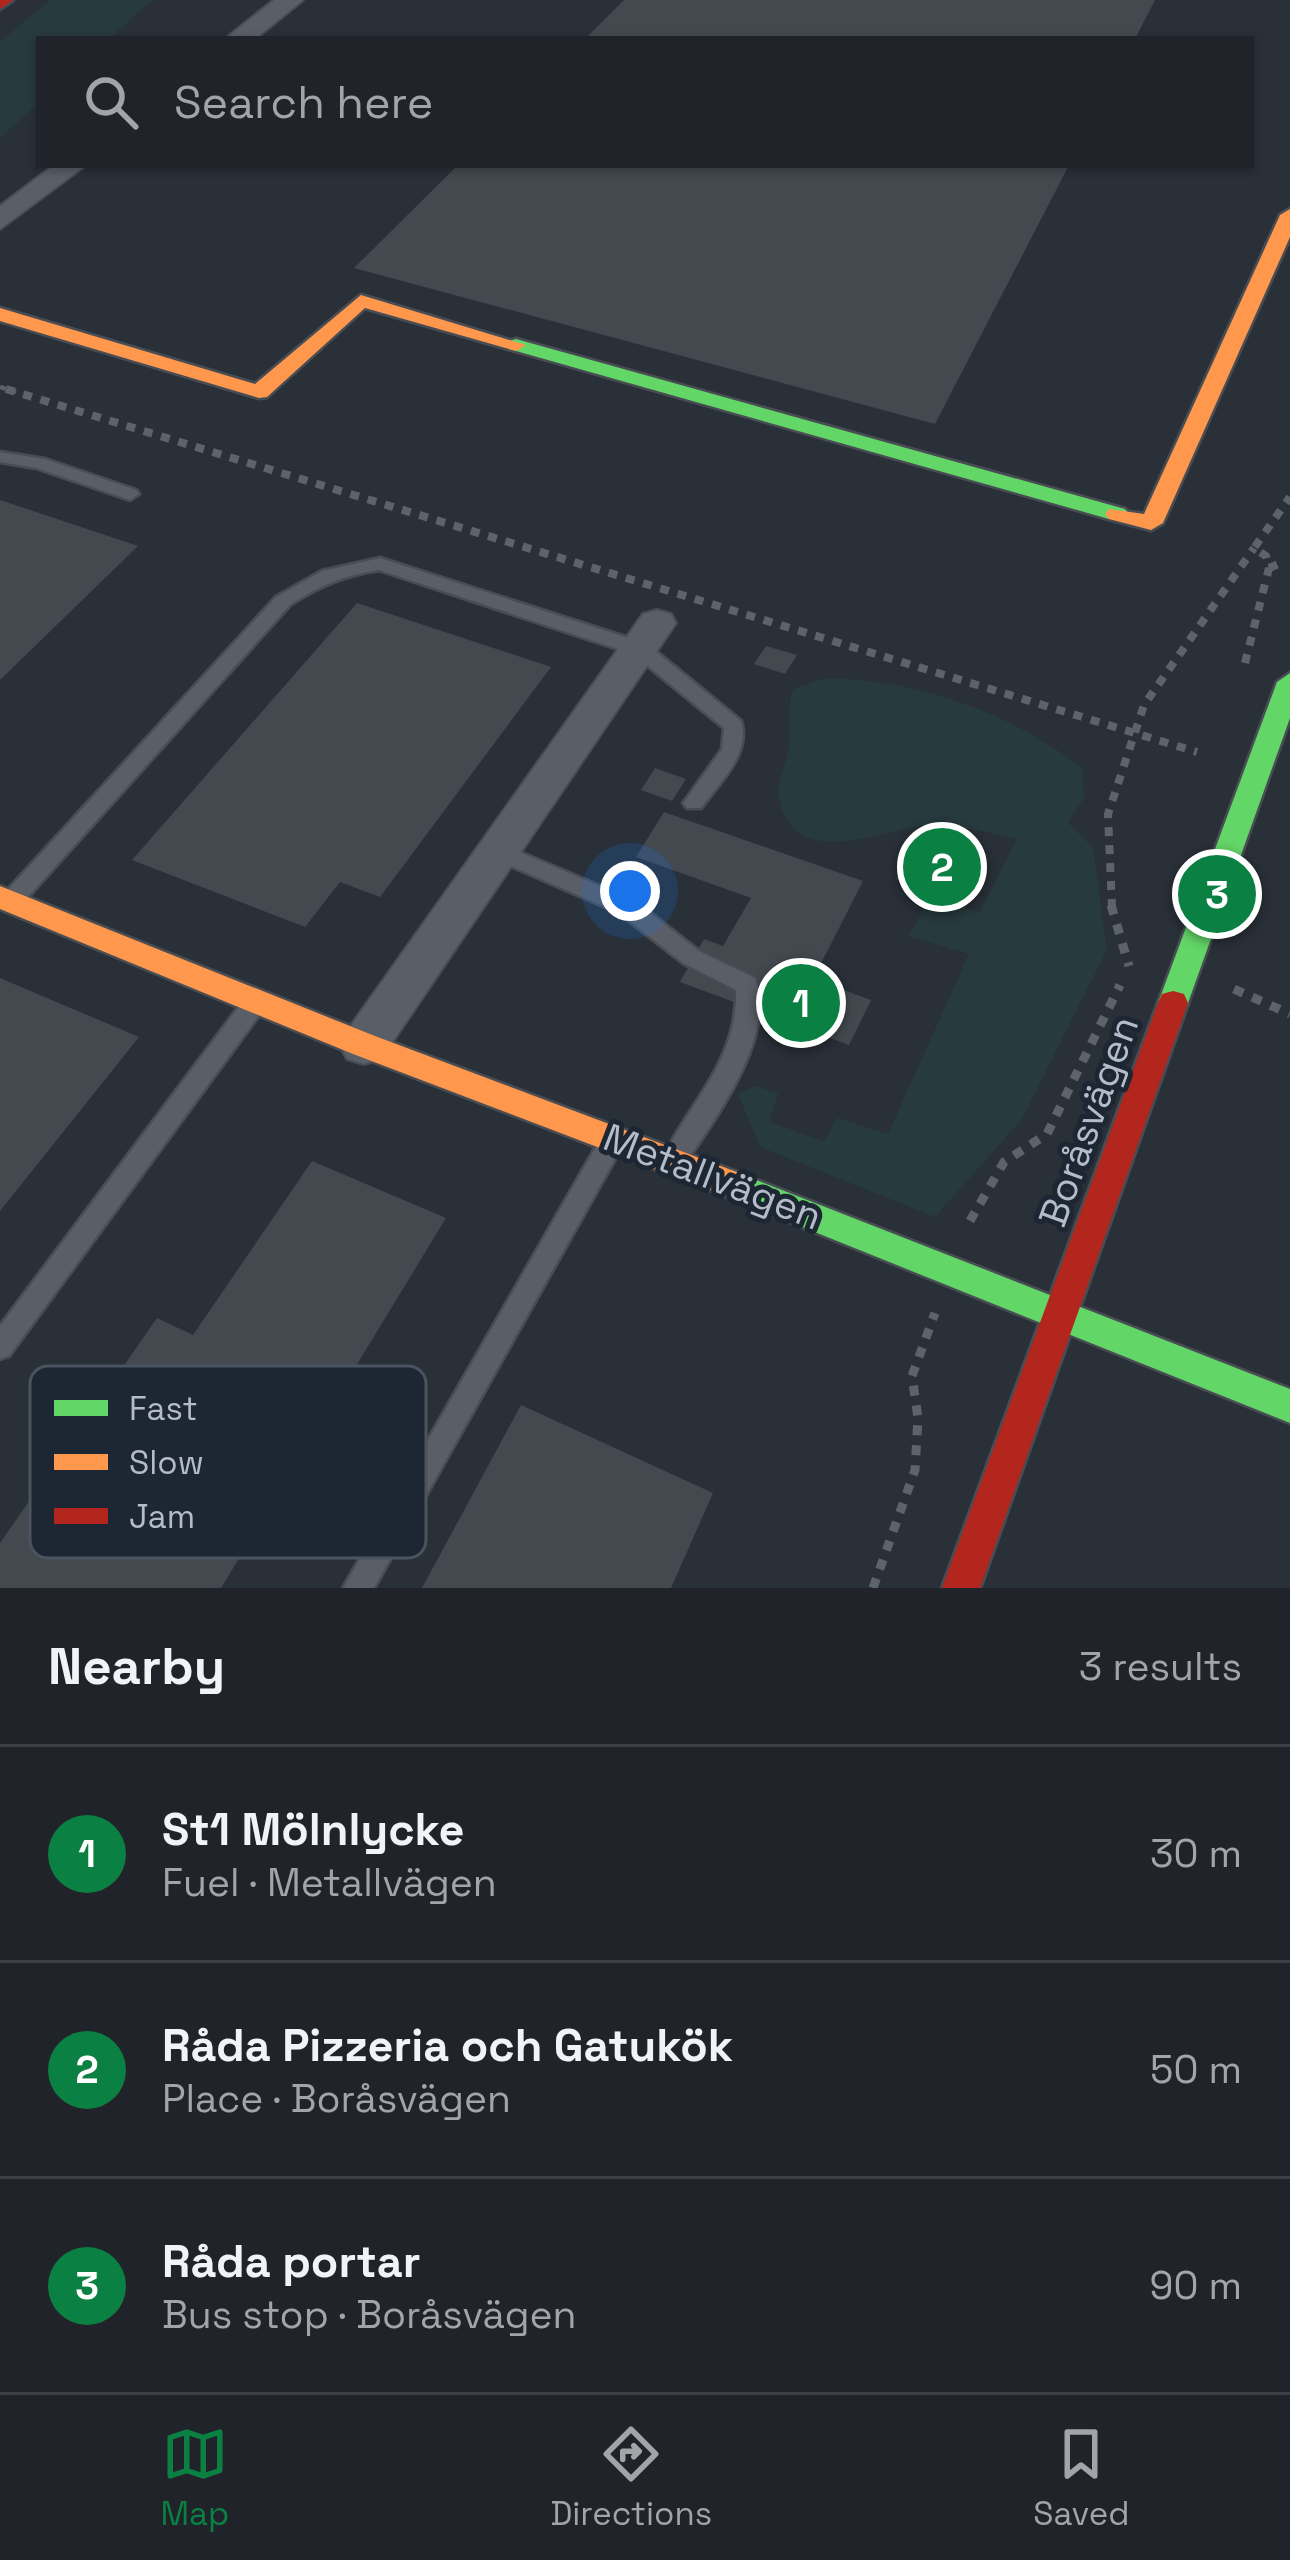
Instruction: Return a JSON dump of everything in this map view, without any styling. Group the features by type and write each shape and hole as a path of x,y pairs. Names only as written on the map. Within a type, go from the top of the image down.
{"street":[{"path":"242,36 290,0"},
{"path":"0,220 68,168"},
{"path":"0,314 259,392 361,301 1151,524 1290,215"},
{"path":"364,1045 648,636"},
{"name":"Boråsvägen","path":"961,1588 1290,682"},
{"name":"Metallvägen","path":"5,899 364,1045 952,1268 1290,1406"}],"lane":[{"path":"0,457 39,463 130,494"},
{"path":"5,899 283,601 322,574 380,564 648,636 734,726 732,750 694,803"},
{"path":"496,850 627,907 691,957 747,986 752,1015 728,1072 671,1162"},
{"path":"0,1347 258,999"},
{"path":"426,1468 614,1138"},
{"path":"358,1588 375,1558"}],"path":[{"path":"0,387 673,588 1197,752"},
{"path":"1131,962 1111,906 1108,814 1160,674 1289,500"},
{"path":"1243,670 1269,568 1266,556 1254,548"},
{"path":"1269,568 1283,562"},
{"path":"874,1588 915,1470 918,1418 912,1376 970,1220 1004,1162 1047,1133 1138,943"},
{"path":"1234,989 1290,1015"}],"green space":[{"path":"50,0 152,0 112,36 36,36 36,105 0,138 0,42"},
{"path":"827,678 895,685 962,703 1025,731 1082,768 1084,798 1068,823 1093,848 1107,950 1022,1119 935,1217 760,1147 738,1094 755,1086 778,1093 769,1122 824,1141 837,1118 888,1134 969,954 909,936 929,899 980,912 1017,839 936,826 841,841 803,835 788,822 778,792 789,745 791,696 793,689"}],"building":[{"path":"624,0 1155,0 1137,36 588,36"},
{"path":"455,168 1067,168 935,424 354,268"},
{"path":"0,500 138,546 0,680"},
{"path":"357,603 551,667 380,897 340,882 305,927 132,860"},
{"path":"766,646 797,655 785,674 754,664"},
{"path":"655,768 686,779 672,801 641,790"},
{"path":"664,812 863,881 813,979 871,1000 849,1045 680,982 704,939 723,946 751,898 636,857"},
{"path":"923,832 987,855 961,903 896,879"},
{"path":"0,978 139,1037 0,1211"},
{"path":"312,1161 446,1218 356,1366 124,1366 157,1318 193,1335"},
{"path":"521,1405 713,1493 671,1588 422,1588"},
{"path":"30,1500 30,1558 239,1558 221,1588 0,1588 0,1543"}],"traffic: fast":[{"path":"516,345 1117,514"},
{"path":"1173,1003 1290,682"},
{"path":"731,1184 1290,1406"}],"traffic: slow":[{"path":"1117,514 1151,523 1290,215"},
{"path":"0,314 259,392 361,301 516,345"},
{"path":"0,897 364,1045 731,1184"}],"traffic: jam":[{"path":"0,4 5,0"},
{"path":"961,1588 1173,1003"}],"place":[{"name":"Råda Pizzeria och Gatukök","path":"942,867"},
{"name":"Råda portar","path":"1217,894"},
{"name":"St1 Mölnlycke","path":"801,1003"}]}
